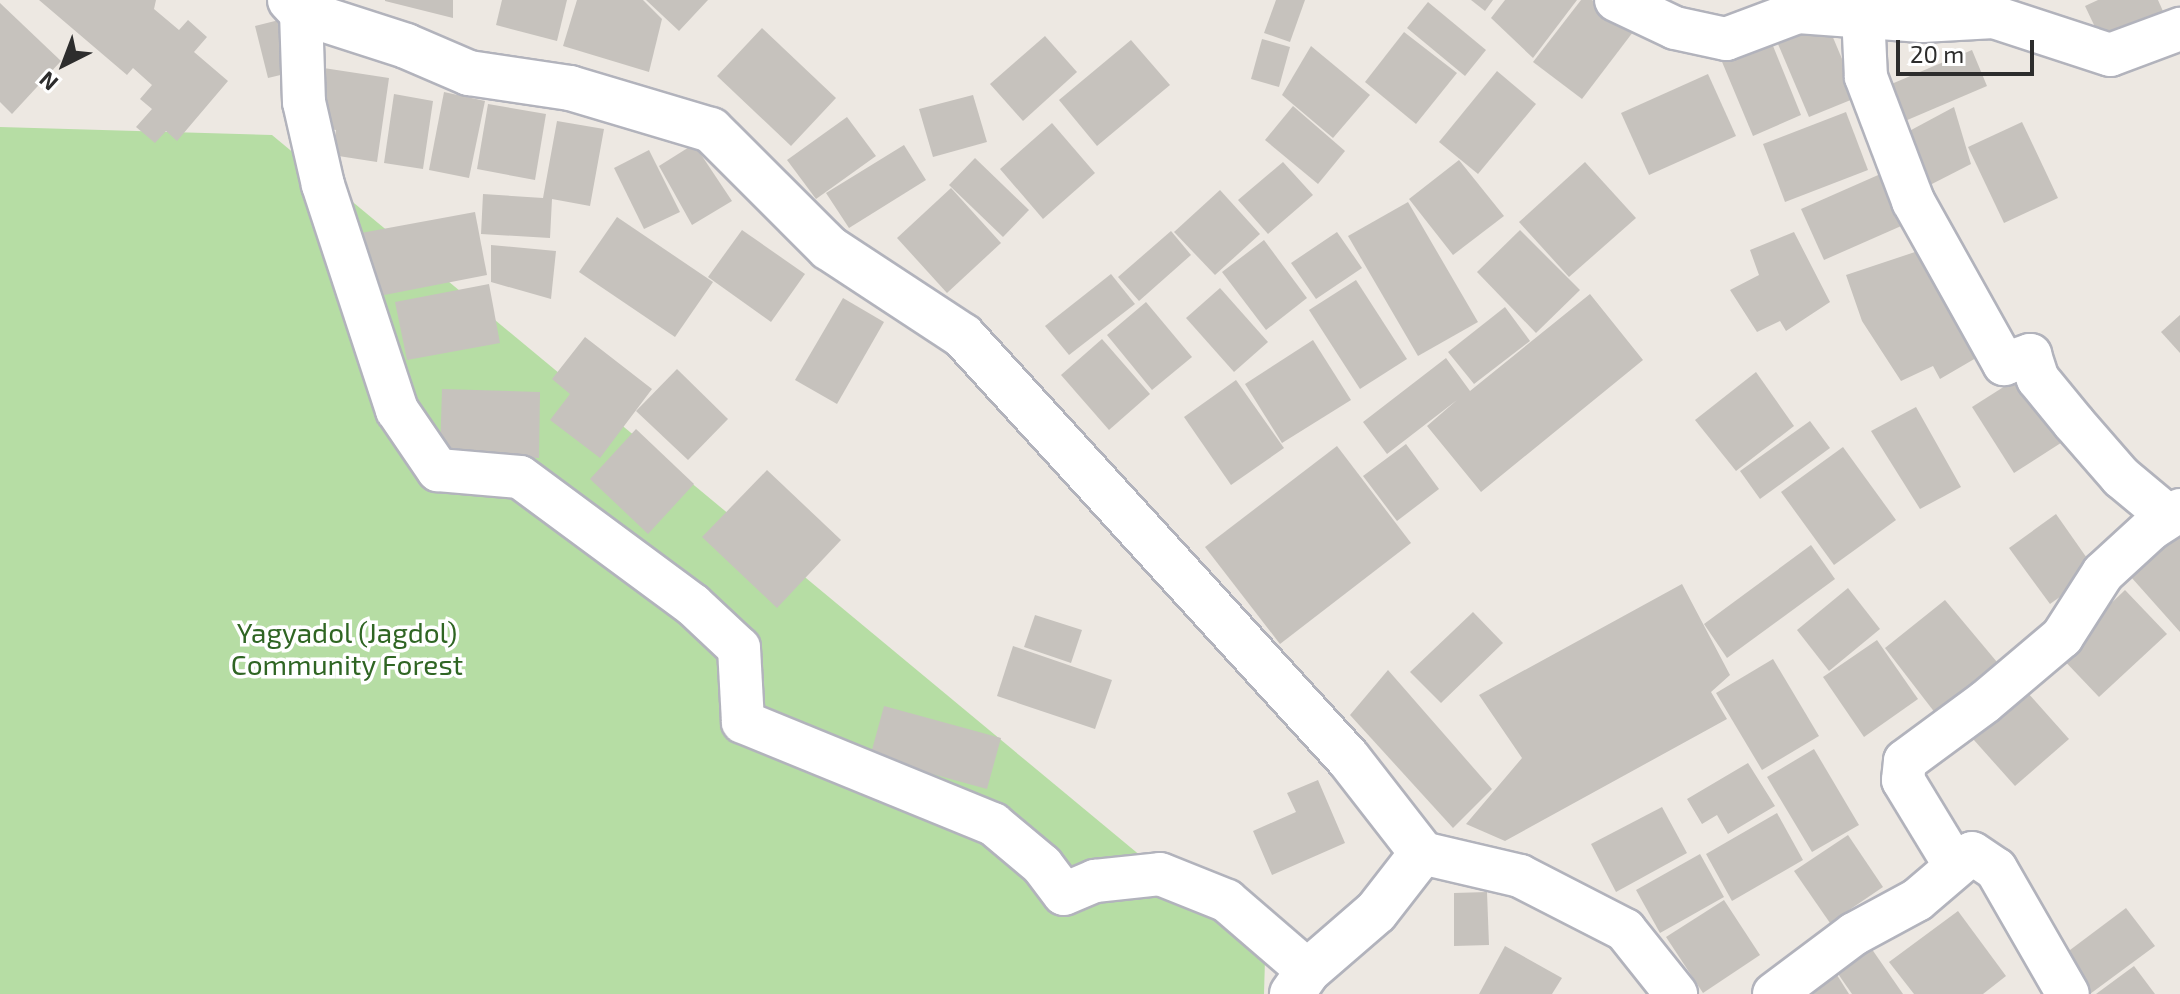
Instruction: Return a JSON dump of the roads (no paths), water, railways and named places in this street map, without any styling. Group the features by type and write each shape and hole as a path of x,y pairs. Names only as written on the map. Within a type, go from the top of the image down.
{"street":[{"path":"1616,0 1675,28 1726,39 1776,10 1863,14 1922,21 1994,17 2110,55 2180,29"},
{"path":"2172,0 2180,17"},
{"path":"1422,853 1376,912 1300,982 1227,901 1160,874 1095,881 1064,894 1042,865 993,824 743,722 739,648 693,605 520,477 438,470 397,410 323,185 304,102 296,6 406,46 469,73 570,88 711,130 829,248 963,336 1348,758 1422,853 1520,876 1625,930 1676,994"},
{"path":"1863,14 1866,77 1913,201 2004,364 2030,355 2038,379 2121,477 2175,514 2103,573 2062,637 1905,761 1903,780 1954,864"},
{"path":"1774,994 1854,934 1917,900 1954,864 1972,853 1996,869 2068,994"}],"park label":[{"name":"Yagyadol (Jagdol) Community Forest","path":"347,648"}]}
